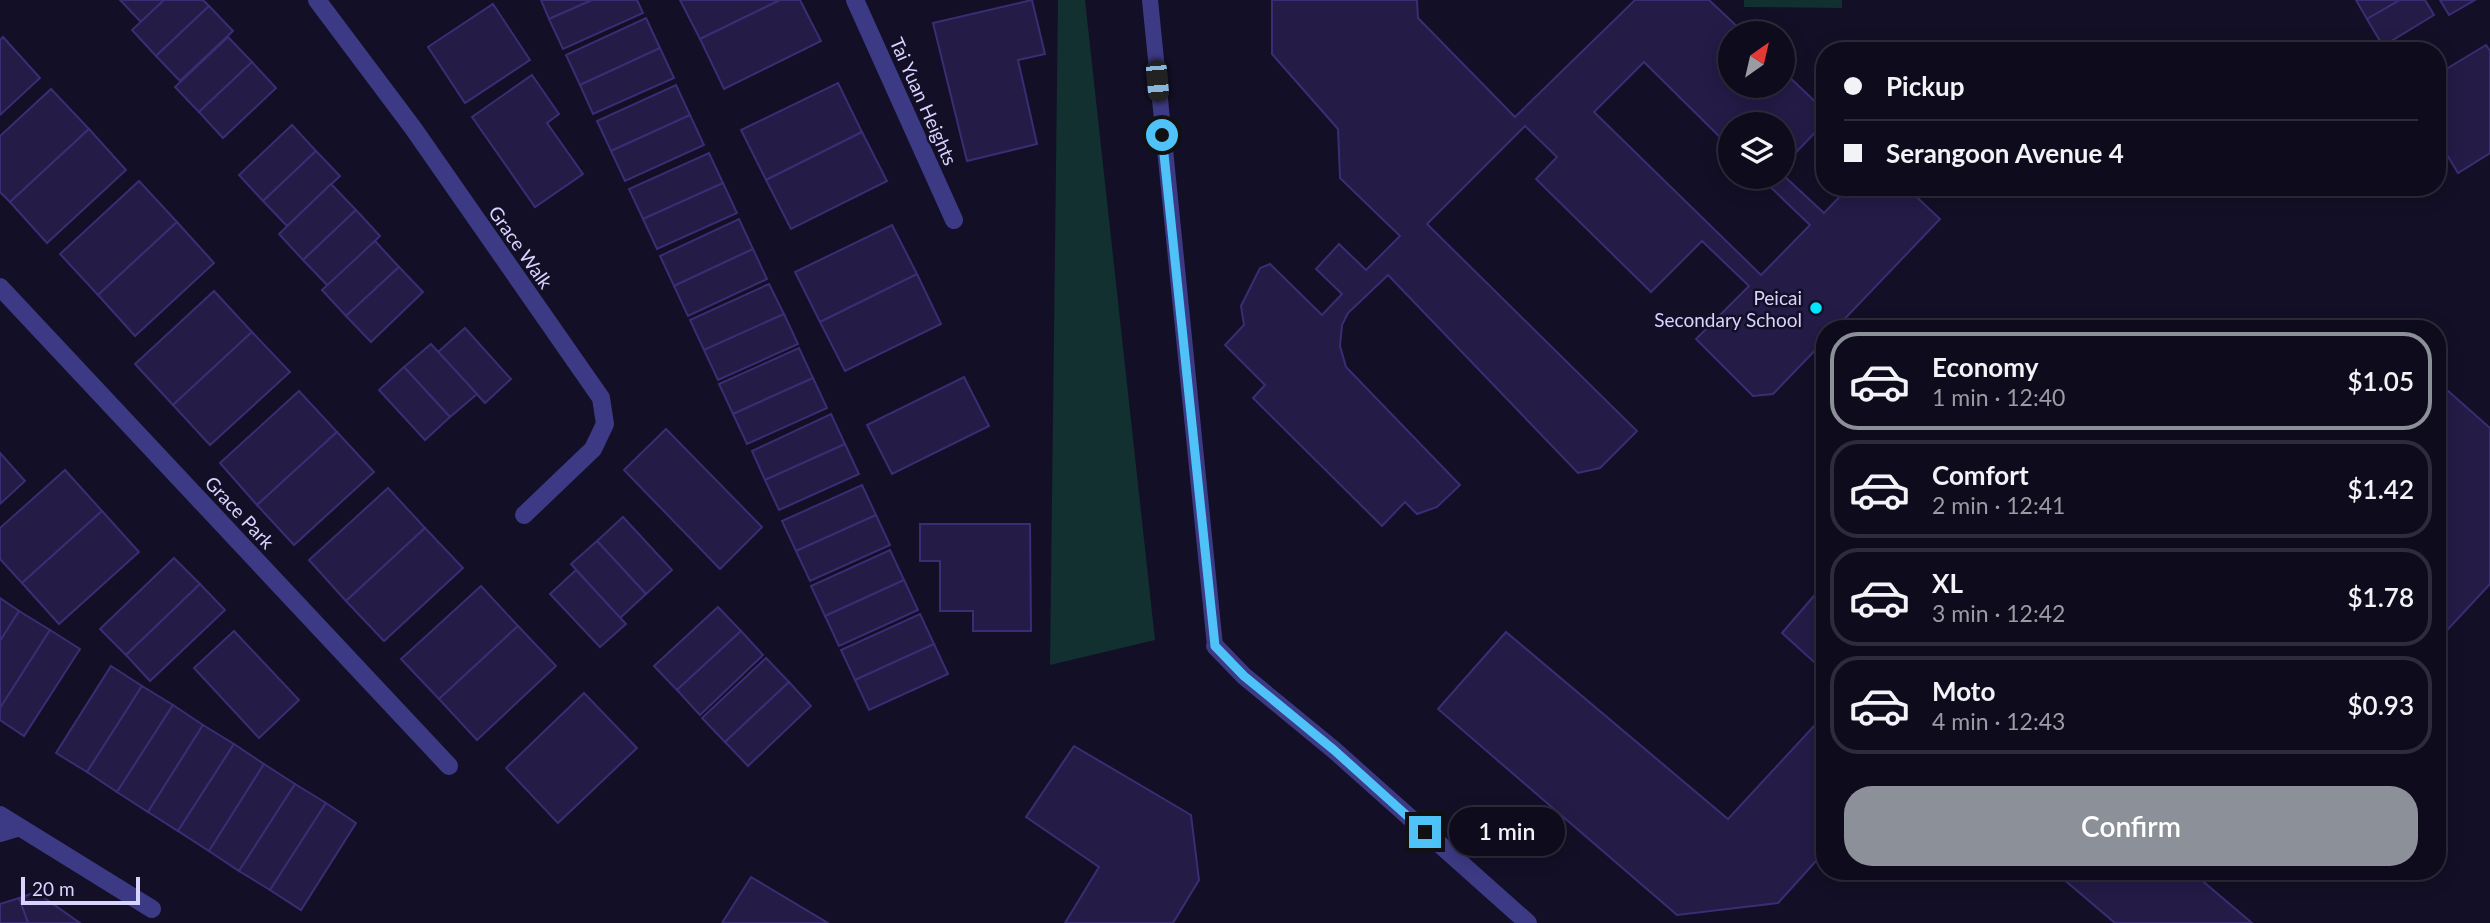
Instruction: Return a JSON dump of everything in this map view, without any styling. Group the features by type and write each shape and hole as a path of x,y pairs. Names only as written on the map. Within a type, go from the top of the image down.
{"street":[{"name":"Grace Walk","path":"317,0 412,128 601,397 605,424 593,449 524,514"},
{"name":"Tai Yuan Heights","path":"855,0 954,220"},
{"name":"Grace Park","path":"0,287 449,766"},
{"path":"1215,646 1244,676 1334,750 1528,923"},
{"path":"0,815 152,909"}],"lane":[{"path":"1150,0 1215,646"},
{"path":"0,834 20,828"}],"green space":[{"path":"1058,0 1085,0 1155,640 1050,665"},
{"path":"1744,0 1842,0 1842,8 1744,7"}],"building":[{"path":"120,0 164,0 141,22"},
{"path":"164,0 203,0 209,6 156,56 132,30"},
{"path":"541,0 592,0 549,19"},
{"path":"592,0 637,0 643,13 563,49 549,19"},
{"path":"680,0 780,0 700,39"},
{"path":"780,0 800,0 821,41 724,89 700,39"},
{"path":"1032,0 1045,54 1018,60 1037,144 967,161 933,23"},
{"path":"1272,0 1417,0 1418,18 1515,117 1635,0 1709,0 1731,21 1718,21 1718,98 1796,98 1796,83 1816,102 1816,131 1795,153 1795,112 1718,112 1718,135 1644,62 1594,112 1761,275 1810,225 1772,189 1795,189 1795,186 1824,213 1840,196 1916,196 1940,219 1844,320 1816,320 1816,349 1773,394 1753,396 1696,339 1749,286 1702,241 1651,292 1536,179 1557,157 1525,126 1427,224 1637,431 1600,468 1578,473 1388,275 1348,313 1342,325 1340,346 1346,367 1460,485 1437,507 1417,514 1405,502 1382,526 1253,398 1265,385 1225,345 1244,325 1241,306 1260,268 1270,264 1322,315 1342,294 1316,269 1339,244 1366,270 1400,236 1340,178 1338,129 1272,54"},
{"path":"2356,0 2400,0 2367,19"},
{"path":"2400,0 2425,0 2434,15 2390,42 2381,42 2367,19"},
{"path":"2440,0 2475,0 2449,15"},
{"path":"493,4 530,60 465,103 428,47"},
{"path":"209,6 233,31 180,81 156,56"},
{"path":"646,18 660,48 580,85 566,55"},
{"path":"3,37 40,78 0,115 0,40"},
{"path":"228,37 252,62 199,112 175,87"},
{"path":"2486,45 2490,51 2490,153 2458,173 2446,153 2446,69"},
{"path":"660,48 674,78 593,114 580,85"},
{"path":"252,62 276,88 223,138 199,112"},
{"path":"532,75 559,114 547,123 583,174 535,207 472,117"},
{"path":"838,83 862,132 766,180 741,130"},
{"path":"676,85 690,115 611,151 597,121"},
{"path":"51,89 89,129 10,202 0,192 0,136"},
{"path":"690,115 704,145 625,181 611,151"},
{"path":"292,125 316,151 263,201 239,175"},
{"path":"89,129 126,170 47,243 10,202"},
{"path":"862,132 887,181 791,229 766,180"},
{"path":"316,151 340,176 287,226 263,201"},
{"path":"709,153 723,183 643,219 629,189"},
{"path":"139,181 177,222 98,295 60,254"},
{"path":"723,183 737,213 657,249 643,219"},
{"path":"331,184 356,210 303,260 279,234"},
{"path":"356,210 380,236 328,286 303,260"},
{"path":"739,219 753,249 674,286 660,256"},
{"path":"177,222 214,263 135,336 98,295"},
{"path":"892,225 917,274 820,322 795,272"},
{"path":"375,241 399,267 346,316 322,290"},
{"path":"753,249 767,279 688,316 674,286"},
{"path":"399,267 423,292 371,342 346,316"},
{"path":"917,274 941,324 845,371 820,322"},
{"path":"769,284 784,314 704,350 690,320"},
{"path":"214,291 252,332 173,405 135,364"},
{"path":"784,314 798,344 718,380 704,350"},
{"path":"465,328 511,379 485,403 438,352"},
{"path":"252,332 290,372 210,445 173,405"},
{"path":"431,344 477,394 450,417 404,367"},
{"path":"799,348 813,378 733,414 719,384"},
{"path":"404,367 450,417 425,440 379,390"},
{"path":"964,377 989,426 892,474 867,425"},
{"path":"813,378 827,408 747,444 733,414"},
{"path":"2446,389 2490,428 2490,584 2446,631"},
{"path":"299,391 337,432 257,505 220,463"},
{"path":"831,414 845,444 765,480 752,451"},
{"path":"666,429 762,527 720,569 624,470"},
{"path":"337,432 374,472 294,545 257,505"},
{"path":"845,444 859,474 779,510 765,480"},
{"path":"0,453 25,481 0,504"},
{"path":"65,470 102,511 22,583 0,559 0,528"},
{"path":"862,485 876,515 796,551 782,521"},
{"path":"388,488 425,528 346,601 309,560"},
{"path":"102,511 139,552 59,624 22,583"},
{"path":"876,515 890,545 810,581 796,551"},
{"path":"623,517 672,570 646,594 597,541"},
{"path":"920,524 1030,524 1031,631 973,631 973,611 940,611 940,561 920,561"},
{"path":"425,528 463,568 384,641 346,601"},
{"path":"597,541 646,594 620,618 571,564"},
{"path":"890,550 904,580 825,616 811,586"},
{"path":"174,558 200,584 126,655 100,629"},
{"path":"576,570 626,624 600,647 550,594"},
{"path":"904,580 918,610 839,646 825,616"},
{"path":"200,584 225,610 150,681 126,655"},
{"path":"481,586 518,626 439,699 401,659"},
{"path":"1816,593 1816,664 1782,633"},
{"path":"0,598 19,611 0,641"},
{"path":"718,607 741,631 677,690 654,666"},
{"path":"19,611 50,630 0,708 0,641"},
{"path":"920,614 934,644 855,680 841,650"},
{"path":"518,626 556,666 477,740 439,699"},
{"path":"50,630 80,649 24,736 0,720 0,708"},
{"path":"234,631 299,700 259,738 194,668"},
{"path":"741,631 763,655 700,715 677,690"},
{"path":"1506,632 1728,819 1816,724 1816,861 1778,903 1677,915 1438,709"},
{"path":"934,644 948,674 869,710 855,680"},
{"path":"766,658 789,682 725,742 702,718"},
{"path":"111,666 142,686 87,772 56,753"},
{"path":"789,682 811,706 748,766 725,742"},
{"path":"142,686 173,705 117,792 87,772"},
{"path":"584,693 637,748 558,823 506,768"},
{"path":"173,705 203,725 148,812 117,792"},
{"path":"203,725 234,744 178,831 148,812"},
{"path":"234,744 264,764 209,851 178,831"},
{"path":"1074,746 1191,815 1199,880 1173,923 1065,923 1099,867 1026,817"},
{"path":"264,764 295,784 239,871 209,851"},
{"path":"295,784 326,803 270,890 239,871"},
{"path":"326,803 356,823 301,910 270,890"},
{"path":"751,877 828,923 722,923"},
{"path":"2064,880 2201,880 2252,923 2115,923"},
{"path":"36,892 80,923 28,923 19,898"},
{"path":"19,898 28,923 0,923 0,904"}],"place":[{"name":"Peicai Secondary School","path":"1816,308"}],"route":[{"path":"1162,135 1215,646 1244,676 1334,750 1425,832"}]}
